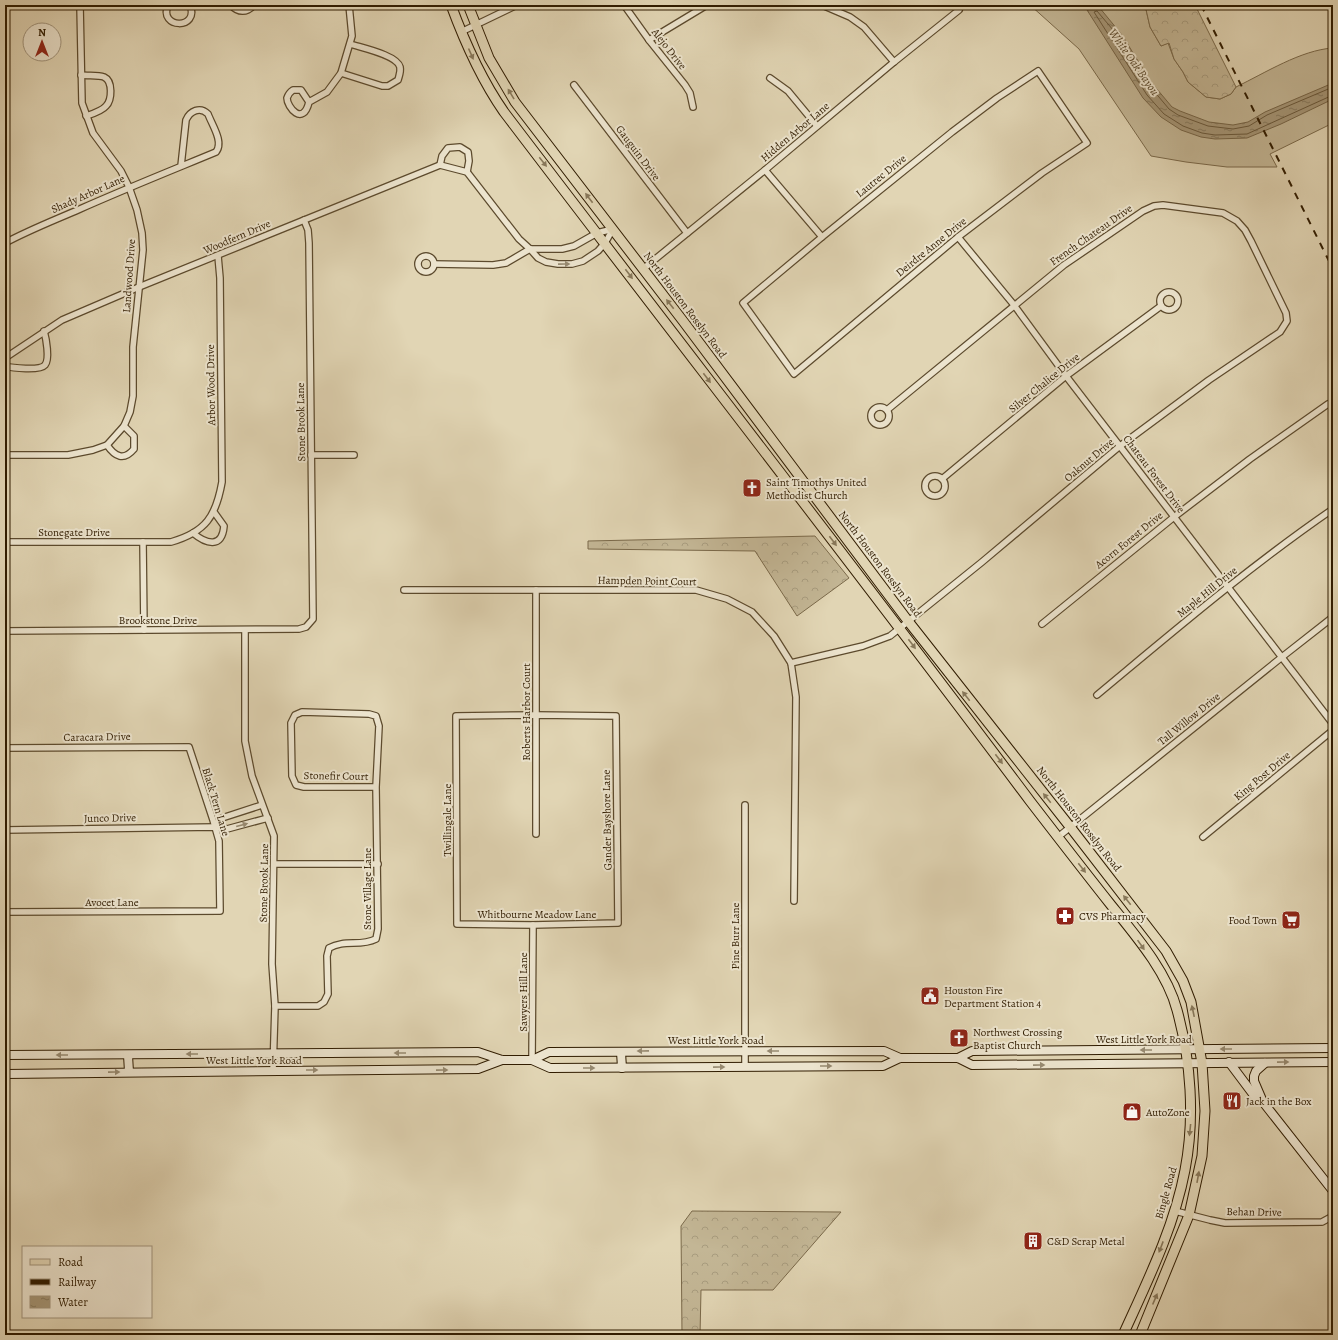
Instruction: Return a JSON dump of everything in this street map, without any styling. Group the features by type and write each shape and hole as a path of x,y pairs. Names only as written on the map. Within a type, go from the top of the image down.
{"main road":[{"name":"North Houston Rosslyn Road","path":"452,5 461,32 489,90 524,138 671,329 757,444 900,628 1058,837 1131,930 1168,984 1174,999 1185,1050"},
{"name":"North Houston Rosslyn Road","path":"468,5 489,58 515,102 743,400 908,621 1166,951 1183,981 1191,1002 1202,1063"},
{"path":"524,138 536,129"},
{"path":"671,329 683,321"},
{"path":"728,406 743,400"},
{"path":"757,444 770,436"},
{"path":"822,527 833,520"},
{"path":"986,742 996,734"},
{"path":"1152,960 1166,951"},
{"name":"West Little York Road","path":"958,1058 972,1050 1333,1048"},
{"path":"1012,1050 1013,1065"},
{"name":"Bingle Road","path":"1123,1335 1175,1211 1186,1170 1190,1122 1190,1091 1185,1050"},
{"name":"West Little York Road","path":"532,1060 549,1052 884,1051 900,1058 958,1058 972,1065 1333,1062"},
{"name":"West Little York Road","path":"5,1056 478,1052 502,1060 532,1060 550,1068 883,1066 900,1058"},
{"path":"621,1052 622,1068"},
{"path":"128,1054 129,1072"},
{"name":"West Little York Road","path":"5,1074 478,1069 502,1060"},
{"path":"1229,1062 1256,1098 1263,1102"},
{"path":"1265,1062 1256,1071 1254,1076 1254,1081 1263,1102 1333,1192"},
{"path":"1140,1335 1189,1216 1202,1156 1204,1112 1202,1063"}],"street":[{"name":"Landwood Drive","path":"80,5 82,103 93,133 121,171 129,187 137,210 142,233 143,250 133,347 133,396 130,412 124,426 107,445"},
{"path":"168,5 166,11 169,19 180,24 184,23 190,18 192,5"},
{"path":"231,5 234,9 242,11 251,8 254,5"},
{"path":"309,102 301,90 293,90 289,93 287,98 295,113 304,113 307,110 309,102 327,92 341,73 352,36 349,5"},
{"path":"461,32 517,5"},
{"name":"Alejo Drive","path":"624,5 649,40 685,85 690,94 692,107"},
{"path":"649,40 707,5"},
{"path":"822,5 850,17 864,27 894,62"},
{"name":"Hidden Arbor Lane","path":"643,269 959,10"},
{"path":"341,73 382,86 388,86 398,80 400,74 400,68 396,61 390,57 350,44"},
{"name":"Lautrec Drive","path":"794,374 743,304 822,237 952,132 997,98 1038,71 1087,143"},
{"path":"82,75 104,77 110,85 109,101 107,106 86,116"},
{"path":"770,78 788,91 817,126"},
{"name":"Gauguin Drive","path":"574,85 687,233"},
{"name":"Shady Arbor Lane","path":"5,244 26,232 129,187 216,152 218,150 219,141 208,114 204,111 196,110 188,114 181,166"},
{"name":"Deirdre Anne Drive","path":"794,374 958,237 1042,173 1087,143"},
{"path":"467,172 470,156 468,152 460,147 454,146 448,148 442,156 440,165 467,172 519,239 538,258 546,262 572,264 583,261 605,243 612,229"},
{"name":"Woodfern Drive","path":"5,358 62,320 139,287 440,165"},
{"path":"765,170 822,237"},
{"name":"French Chateau Drive","path":"887,410 1014,305 1085,250 1143,211 1154,206 1163,205 1224,213 1237,221 1245,230 1258,256 1286,313 1287,322"},
{"name":"Stone Brook Lane","path":"304,220 308,230 309,242 314,609 313,619 310,624"},
{"path":"434,264 493,265 506,263 530,249 562,249 574,246 597,233 612,229"},
{"name":"Chateau Forest Drive","path":"958,237 1014,305 1066,376 1333,724"},
{"name":"Arbor Wood Drive","path":"142,542 172,542 193,533 205,524 214,512 219,497 222,482 220,278 218,256"},
{"name":"Silver Chalice Drive","path":"942,479 1066,376 1161,306"},
{"name":"Oaknut Drive","path":"791,663 863,646 890,636 982,562 1120,446 1209,380 1280,332 1287,322"},
{"path":"5,366 43,367 47,360 44,331"},
{"name":"Acorn Forest Drive","path":"1042,624 1174,517 1250,459 1328,404"},
{"path":"5,455 68,455 93,450 107,445 112,453 119,456 124,456 130,454 134,449 134,436 124,426"},
{"path":"311,455 354,455"},
{"name":"Maple Hill Drive","path":"1097,695 1228,586 1295,535 1333,509"},
{"path":"193,533 202,541 209,543 216,542 220,538 224,526 214,512"},
{"name":"Stonegate Drive","path":"5,542 142,542"},
{"path":"142,542 144,630"},
{"name":"Hampden Point Court","path":"404,590 696,590 727,599 752,612 774,636 791,663 796,697 794,901"},
{"name":"Roberts Harbor Court","path":"536,590 536,834"},
{"name":"Tall Willow Drive","path":"1058,837 1333,617"},
{"name":"Brookstone Drive","path":"5,631 299,629 310,624"},
{"name":"Stone Brook Lane","path":"245,630 245,741 252,776 274,836 272,964 275,1006 272,1070"},
{"name":"Stone Village Lane","path":"275,1006 318,1006 324,1002 328,994 327,956 329,948 336,944 368,943 376,939 378,929 378,864 376,787 379,726 376,716 370,714 302,712 294,716 291,723 292,776 296,785"},
{"name":"Gander Bayshore Lane","path":"536,715 616,716 618,923"},
{"name":"Twillingale Lane","path":"457,924 456,716 536,715"},
{"name":"King Post Drive","path":"1203,837 1333,730"},
{"name":"Caracara Drive","path":"5,748 189,746"},
{"name":"Black Tern Lane","path":"189,746 219,841 220,911"},
{"name":"Stonefir Court","path":"296,785 304,787 376,787"},
{"path":"215,827 222,818 262,804"},
{"name":"Pine Burr Lane","path":"745,805 745,1067"},
{"name":"Junco Drive","path":"5,830 215,827 227,829 268,818"},
{"path":"274,864 378,864"},
{"name":"Avocet Lane","path":"5,912 220,911"},
{"name":"Whitbourne Meadow Lane","path":"457,924 533,925 618,923"},
{"name":"Sawyers Hill Lane","path":"532,1060 533,925"},
{"name":"Behan Drive","path":"1175,1211 1189,1216 1225,1223 1322,1222 1333,1216"}],"green space":[{"path":"1030,5 1145,5 1150,27 1161,46 1168,43 1174,59 1188,82 1206,97 1220,99 1231,94 1236,87 1283,63 1308,53 1333,48 1333,123 1270,154 1277,167 1227,167 1151,156 1079,49"},
{"path":"1145,5 1195,5 1236,87 1231,94 1220,99 1206,97 1188,82 1174,59 1169,43 1161,46 1150,27"},
{"path":"815,536 849,578 797,616 755,551 588,549 588,541"},
{"path":"692,1211 841,1212 773,1290 701,1290 700,1335 682,1335 681,1226"}],"water":[{"name":"White Oak Bayou","path":"1082,5 1097,5 1099,7 1122,35 1151,82 1172,107 1209,122 1233,125 1248,122 1265,112 1333,83 1333,99 1281,124 1247,138 1215,139 1201,137 1181,130 1161,117 1143,98 1087,10"}],"railway":[{"path":"1201,5 1333,269"}],"place":[{"name":"Saint Timothys United Methodist Church","path":"752,488"},
{"name":"CVS Pharmacy","path":"1065,916"},
{"name":"Food Town","path":"1291,920"},
{"name":"Houston Fire Department Station 4","path":"930,996"},
{"name":"Northwest Crossing Baptist Church","path":"959,1038"},
{"name":"Jack in the Box","path":"1232,1101"},
{"name":"AutoZone","path":"1132,1112"},
{"name":"C&D Scrap Metal","path":"1033,1241"}]}
